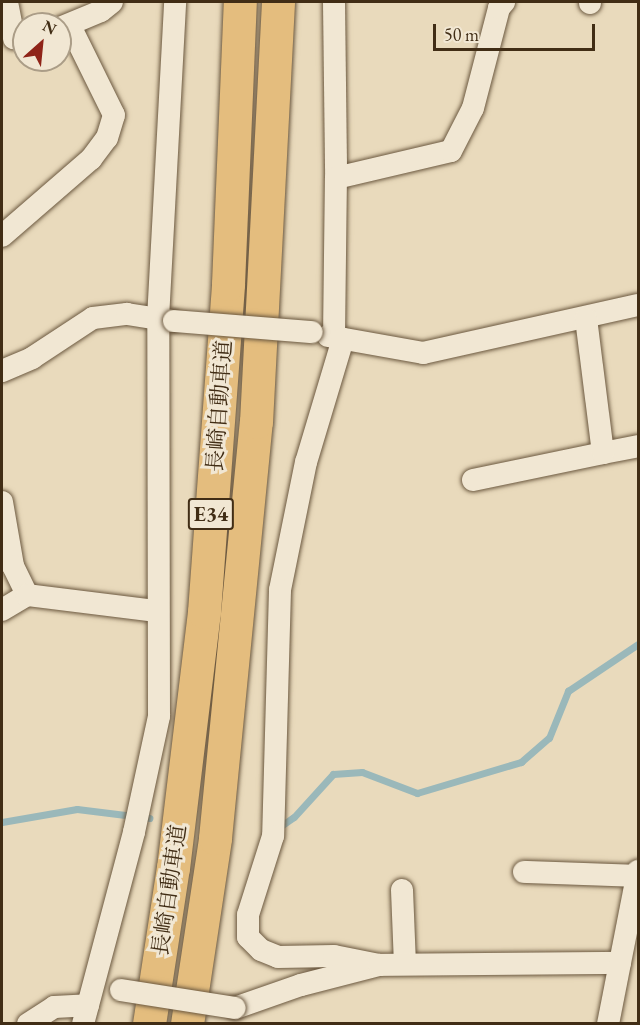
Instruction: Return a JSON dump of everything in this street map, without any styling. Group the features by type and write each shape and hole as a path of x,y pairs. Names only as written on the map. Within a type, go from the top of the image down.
{"highway":[{"name":"長崎自動車道","path":"149,1023 173,868 204,612 228,285 240,2"},
{"name":"長崎自動車道","path":"187,1023 215,838 256,422 278,2"}],"street":[{"path":"7,2 12,32"},
{"path":"72,24 101,11 112,2"},
{"path":"88,1005 134,832 159,716 156,611 175,2"},
{"path":"334,2 336,178 330,336 280,590 273,836 248,915 248,937 261,950 278,957 334,956 379,965"},
{"path":"336,178 451,151 472,108 499,8 504,2"},
{"path":"2,236 91,159 107,138 114,115 72,40"},
{"path":"2,371 32,358 93,318 127,314 330,336 423,353 586,320 639,305"},
{"path":"586,320 603,453"},
{"path":"473,480 639,446"},
{"path":"2,502 7,570 27,595"},
{"path":"2,610 27,595 156,611"},
{"path":"524,872 638,874 608,1023"},
{"path":"402,890 405,964"},
{"path":"28,1023 54,1007 88,1005 121,990 245,1012 301,985 379,965 620,963"}],"waterway":[{"path":"278,828 294,817 333,774 362,772 417,793 521,762 549,738 568,691 638,644"},
{"path":"2,822 77,809 149,818"}]}
